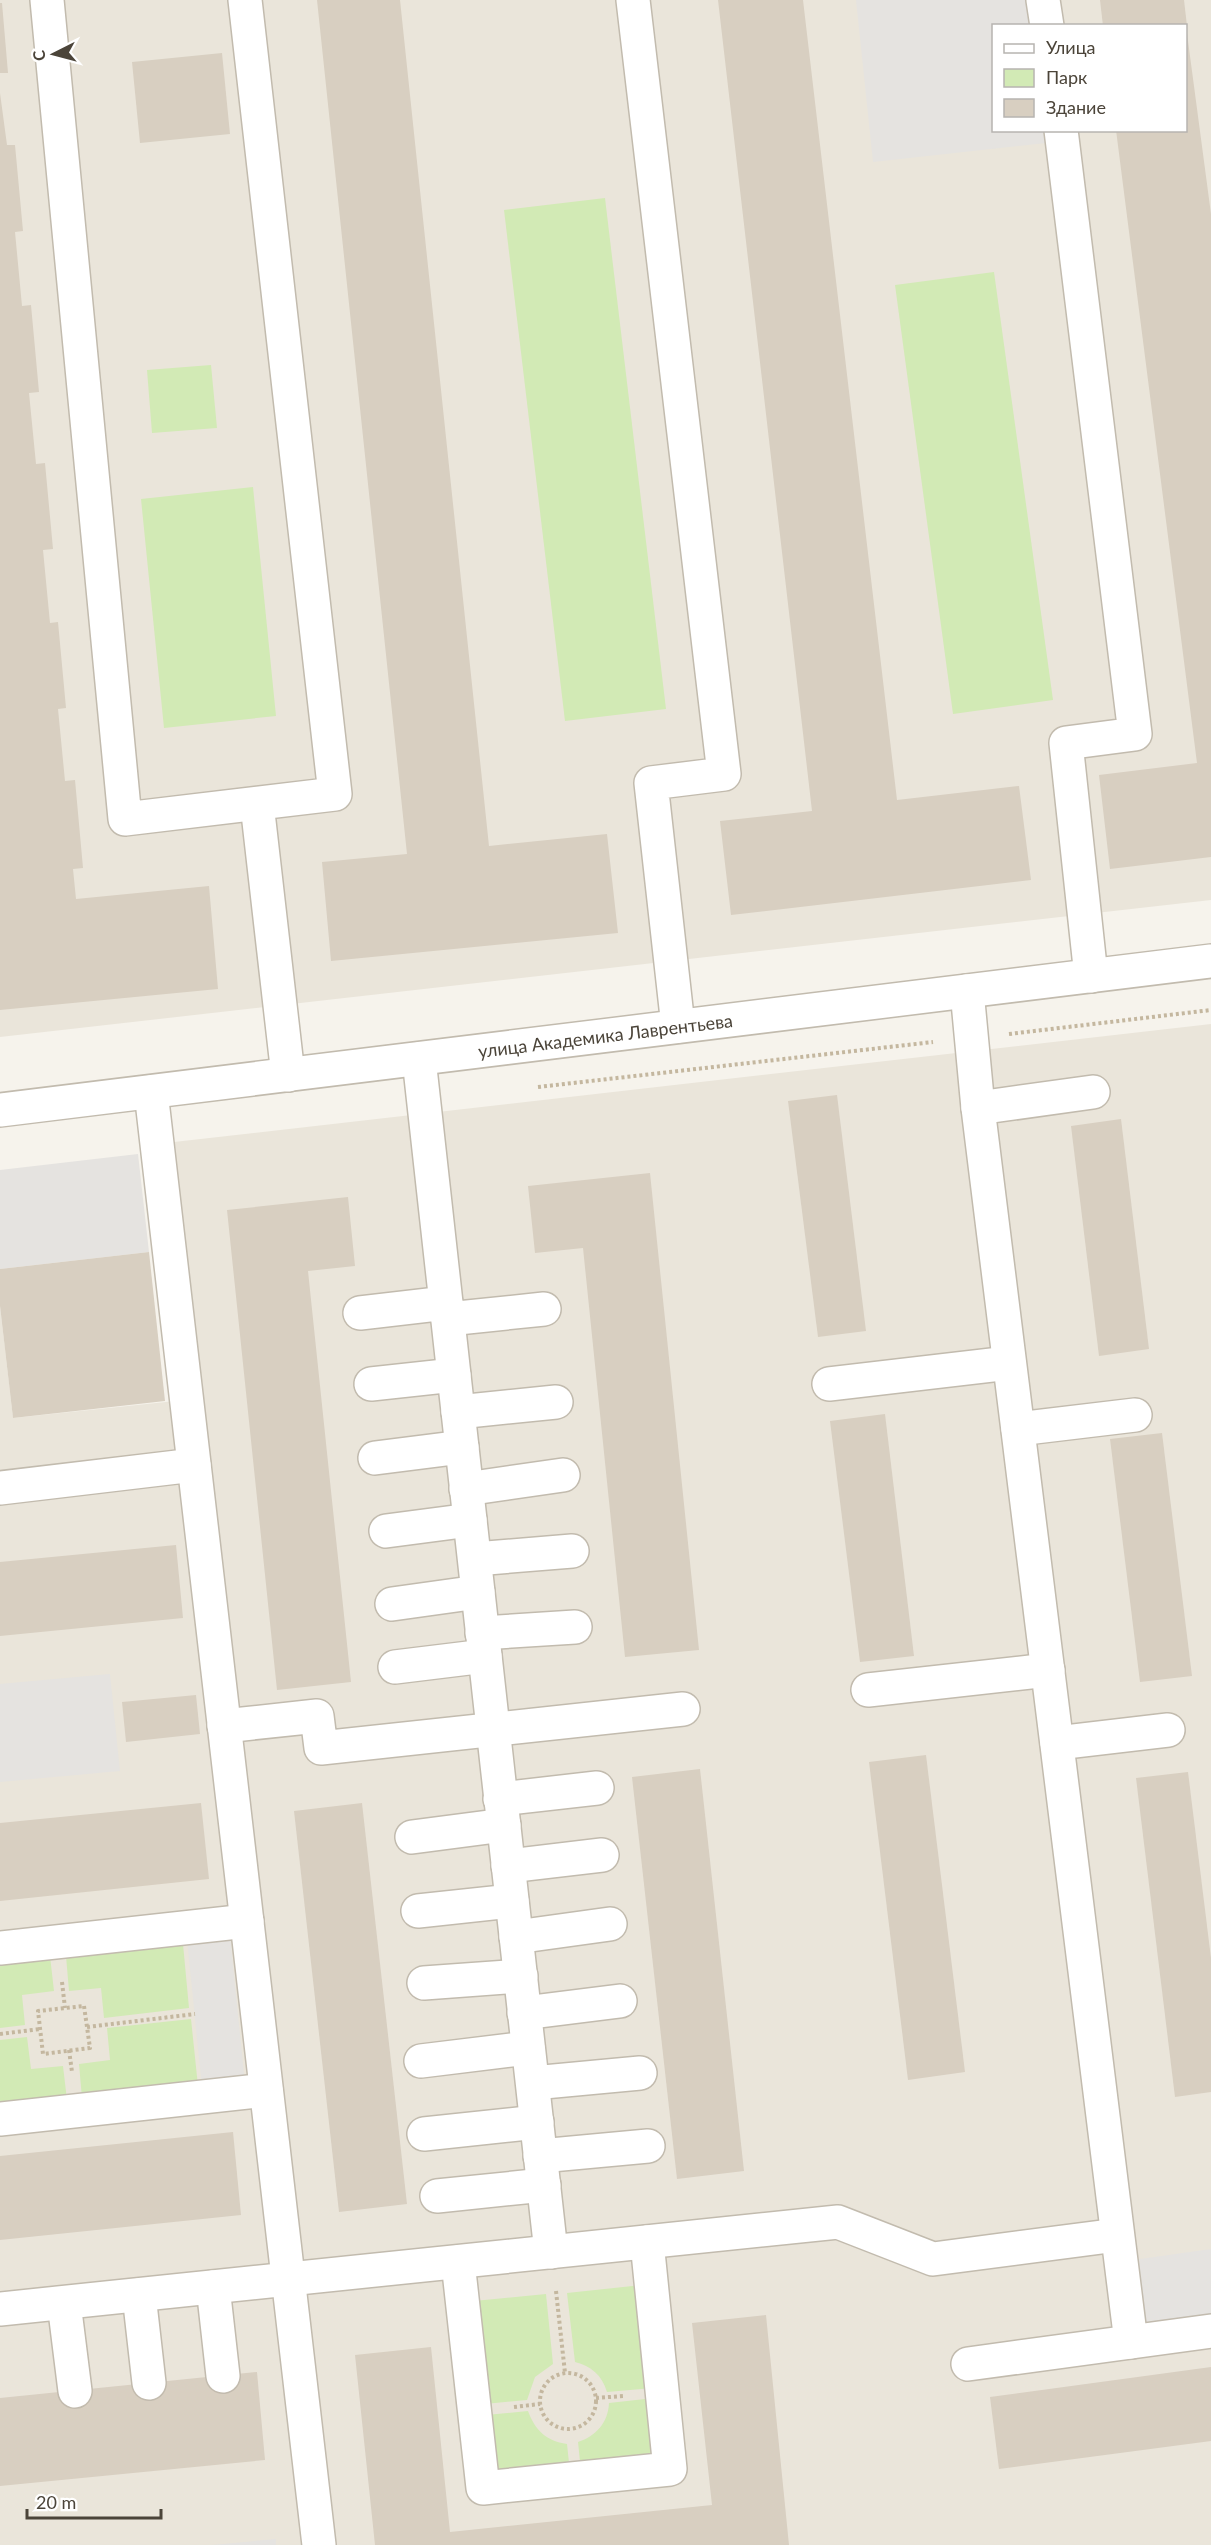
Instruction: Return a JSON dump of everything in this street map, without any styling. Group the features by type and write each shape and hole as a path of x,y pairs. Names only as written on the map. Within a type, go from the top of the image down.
{"street":[{"path":"47,0 125,819 335,794 245,0"},
{"path":"633,0 724,774 651,783 678,1026"},
{"path":"1043,0 1047,24"},
{"path":"1061,132 1135,734 1066,743 1091,976"},
{"path":"257,804 288,1075"},
{"name":"улица Академика Лаврентьева","path":"0,1110 1211,961"},
{"path":"967,991 978,1108 1131,2342"},
{"path":"419,1059 551,2252"},
{"path":"151,1092 320,2545"},
{"path":"978,1108 1093,1092"},
{"path":"360,1313 544,1309"},
{"path":"829,1384 1009,1363"},
{"path":"371,1384 454,1375"},
{"path":"458,1412 556,1402"},
{"path":"1018,1429 1135,1415"},
{"path":"375,1458 462,1448"},
{"path":"0,1488 194,1465"},
{"path":"386,1531 563,1475"},
{"path":"475,1559 572,1551"},
{"path":"392,1604 478,1592"},
{"path":"395,1667 484,1645 575,1627"},
{"path":"867,1690 1048,1670"},
{"path":"224,1726 317,1716 321,1748 683,1709"},
{"path":"1057,1743 1168,1730"},
{"path":"412,1837 597,1788"},
{"path":"508,1866 602,1855"},
{"path":"418,1911 512,1901"},
{"path":"0,1948 247,1921"},
{"path":"516,1937 610,1924"},
{"path":"424,1983 521,1976"},
{"path":"525,2013 620,2001"},
{"path":"421,2061 528,2049"},
{"path":"533,2083 640,2073"},
{"path":"0,2119 266,2090"},
{"path":"424,2134 537,2122"},
{"path":"437,2196 648,2146"},
{"path":"0,2309 838,2222 933,2259 1117,2235"},
{"path":"458,2262 483,2488 670,2469 647,2242"},
{"path":"213,2287 223,2376"},
{"path":"139,2295 149,2383"},
{"path":"64,2302 75,2391"},
{"path":"968,2364 1211,2331"}],"path":[{"path":"530,1088 1211,1010"},
{"path":"84,2006 90,2048 43,2054 40,2029 38,2011 84,2006"},
{"path":"87,2027 195,2014"},
{"path":"0,2034 40,2029"},
{"path":"551,2252 565,2373"},
{"path":"565,2373 582,2376 594,2389 596,2398 596,2407 586,2422 570,2429 561,2428 546,2420 540,2404 543,2387 548,2380 565,2373"}],"shaded area":[{"path":"0,0 1211,0 1211,900 0,1037"},
{"path":"856,0 1031,0 1034,24 992,24 992,132 1045,132 1046,143 873,162"},
{"path":"1211,1024 1211,2545 0,2545 0,1306 13,1418 204,1398 174,1142"},
{"path":"138,1154 149,1252 0,1269 0,1170"},
{"path":"110,1674 120,1771 0,1782 0,1684"},
{"path":"230,1935 245,2084 202,2088 187,1940"},
{"path":"1211,2249 1211,2331 1131,2342 1119,2262"},
{"path":"276,2539 276,2545 212,2545"}],"green space":[{"path":"605,198 666,709 565,721 504,210"},
{"path":"994,272 1053,700 953,714 895,285"},
{"path":"211,365 217,428 152,433 147,370"},
{"path":"253,487 276,716 164,728 141,499"},
{"path":"183,1944 189,2008 104,2018 101,1988 69,1991 66,1956"},
{"path":"50,1956 54,1991 22,1995 25,2025 0,2028 0,1962"},
{"path":"191,2019 198,2086 82,2098 79,2064 110,2060 107,2028"},
{"path":"27,2037 31,2069 63,2066 67,2100 0,2108 0,2040"},
{"path":"642,2285 653,2388 607,2392 595,2372 575,2362 567,2293"},
{"path":"546,2294 553,2364 535,2377 527,2400 485,2404 474,2301"},
{"path":"654,2398 661,2463 581,2471 578,2442 600,2428 606,2417 609,2403"},
{"path":"528,2411 542,2434 567,2444 570,2472 493,2480 486,2415"}],"building":[{"path":"317,0 400,0 489,846 607,834 618,933 331,961 322,862 407,854"},
{"path":"718,0 803,0 897,800 1019,786 1031,880 731,915 720,821 812,811"},
{"path":"1100,0 1184,0 1187,24 1103,24"},
{"path":"0,3 2,3 8,73 0,73"},
{"path":"1187,34 1211,214 1211,857 1110,869 1099,775 1197,763 1116,132 1187,132"},
{"path":"222,53 230,134 140,143 132,62"},
{"path":"0,93 7,145 15,145 23,231 15,232 22,306 31,305 39,392 29,393 36,464 45,463 53,549 43,550 50,623 58,622 66,708 58,709 65,781 75,780 83,868 73,869 76,899 209,886 218,989 0,1010"},
{"path":"837,1095 866,1331 818,1337 788,1101"},
{"path":"1121,1119 1149,1349 1099,1356 1071,1126"},
{"path":"650,1173 699,1650 625,1657 583,1248 535,1253 528,1186"},
{"path":"348,1197 355,1266 308,1271 351,1682 277,1690 227,1210"},
{"path":"149,1252 165,1401 13,1418 0,1306 0,1269"},
{"path":"885,1414 914,1656 860,1662 830,1421"},
{"path":"1162,1433 1192,1676 1140,1682 1110,1439"},
{"path":"176,1545 183,1618 0,1636 0,1562"},
{"path":"196,1695 200,1734 126,1742 122,1702"},
{"path":"926,1755 965,2072 908,2080 869,1762"},
{"path":"700,1769 744,2171 677,2179 632,1777"},
{"path":"1188,1772 1211,1958 1211,2092 1175,2097 1136,1778"},
{"path":"201,1803 209,1879 0,1901 0,1823"},
{"path":"362,1803 407,2204 339,2212 294,1811"},
{"path":"233,2132 241,2215 0,2240 0,2156"},
{"path":"766,2315 789,2545 375,2545 355,2355 431,2347 450,2532 712,2505 692,2323"},
{"path":"1211,2367 1211,2441 999,2469 990,2397"},
{"path":"257,2372 265,2460 0,2486 0,2398"}]}
